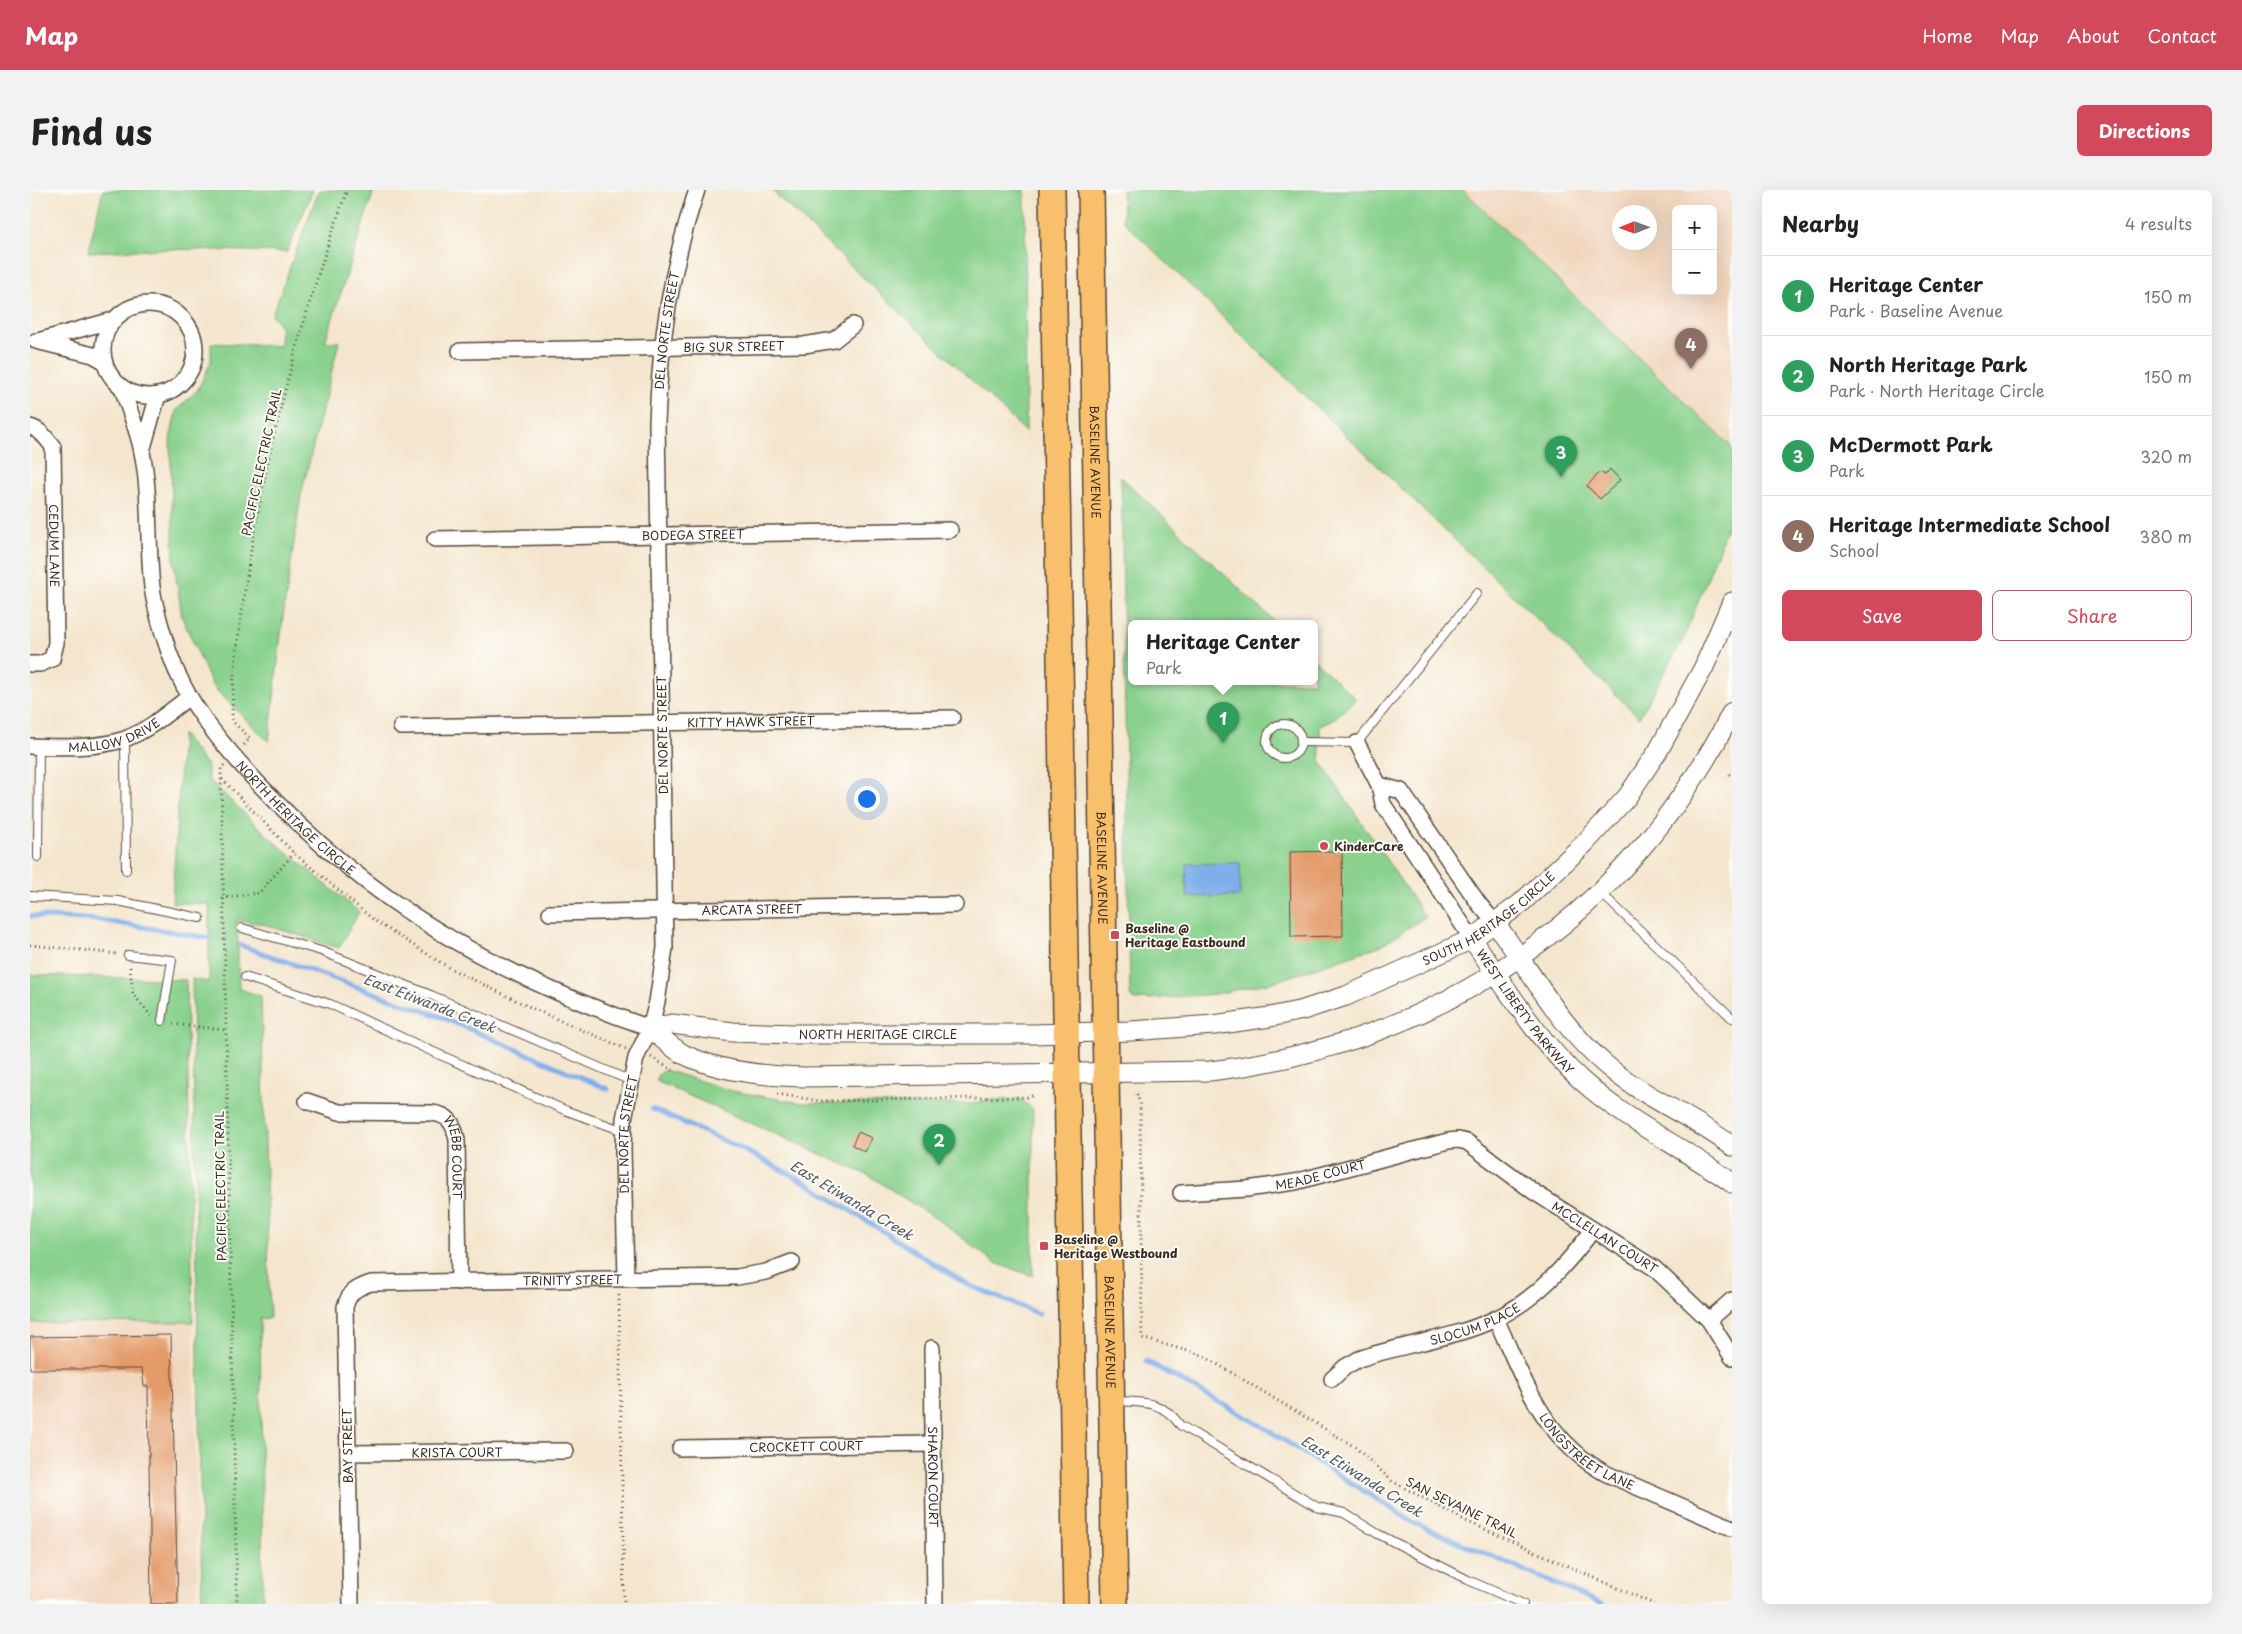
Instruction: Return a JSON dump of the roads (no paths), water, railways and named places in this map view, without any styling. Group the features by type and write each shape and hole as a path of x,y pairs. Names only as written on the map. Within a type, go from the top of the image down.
{"main road":[{"path":"1052,190 1076,1604"},
{"name":"BASELINE AVENUE","path":"1091,190 1115,1604"}],"street":[{"name":"DEL NORTE STREET","path":"626,1279 624,1125 636,1058 650,1028 657,1002 663,966 666,911 658,535 657,422 661,348 674,273 692,191"},
{"path":"34,341 113,320 124,311 136,305 149,303 163,305 175,311 188,326 195,345 194,359 190,372 182,383 171,391 158,395 139,395 122,387"},
{"path":"113,320 104,339 104,361 108,371 122,387 142,450"},
{"name":"BIG SUR STREET","path":"460,351 819,344 834,340 853,325"},
{"path":"34,341 93,355 104,361"},
{"path":"142,450 158,395"},
{"name":"CEDUM LANE","path":"32,428 44,435 53,447 56,643 52,659 35,664"},
{"name":"NORTH HERITAGE CIRCLE","path":"142,450 152,587 159,621 169,654 190,697 207,725 278,804 323,847 410,914 476,955 545,988 650,1028 673,1048 685,1055 718,1066 756,1074 804,1077 1067,1072"},
{"name":"BODEGA STREET","path":"435,539 950,530"},
{"name":"SOUTH HERITAGE CIRCLE","path":"1105,1031 1214,1025 1303,1010 1360,990 1472,939 1495,923 1565,864 1606,820 1641,778 1704,667 1732,602"},
{"name":"MALLOW DRIVE","path":"34,746 93,746 125,738 152,725 190,697"},
{"path":"1067,1072 1210,1071 1263,1063 1319,1051 1357,1039 1411,1018 1496,973 1571,918 1600,892 1633,857 1667,815 1700,768 1732,712"},
{"name":"KITTY HAWK STREET","path":"401,727 952,718"},
{"name":"WEST LIBERTY PARKWAY","path":"1358,743 1379,785 1383,804 1472,939 1550,1049 1581,1080 1641,1126 1694,1156 1732,1183"},
{"name":"WEST LIBERTY PARKWAY","path":"1379,785 1401,791 1480,904 1520,956 1554,1011 1606,1066 1633,1086 1732,1146"},
{"name":"ARCATA STREET","path":"550,913 954,905"},
{"name":"NORTH HERITAGE CIRCLE","path":"650,1028 672,1024 733,1032 794,1034 1066,1033 1105,1031"},
{"name":"WEBB COURT","path":"307,1100 321,1107 340,1112 358,1114 432,1113 443,1114 451,1120 457,1140 459,1282"},
{"name":"MEADE COURT","path":"1181,1193 1247,1189 1295,1182 1458,1140"},
{"name":"MCCLELLAN COURT","path":"1458,1140 1467,1142 1475,1147 1534,1192 1654,1268 1709,1320 1732,1357"},
{"name":"SLOCUM PLACE","path":"1332,1379 1345,1367 1359,1359 1474,1328 1496,1319 1516,1307 1556,1275 1593,1230"},
{"name":"TRINITY STREET","path":"352,1291 371,1283 737,1277 766,1272 792,1262"},
{"name":"BAY STREET","path":"351,1604 345,1307 347,1298 352,1291"},
{"path":"1709,1320 1732,1300"},
{"name":"LONGSTREET LANE","path":"1496,1319 1539,1409 1549,1425 1570,1449 1607,1474 1732,1528"},
{"name":"SHARON COURT","path":"932,1348 935,1604"},
{"name":"CROCKETT COURT","path":"680,1448 933,1444"},
{"name":"KRISTA COURT","path":"348,1453 566,1451"}],"lane":[{"path":"1301,742 1358,743 1477,593"},
{"path":"1289,725 1298,731 1301,742 1298,752 1288,758 1283,758 1277,757 1269,749 1268,738 1273,728 1289,725"},
{"path":"125,738 126,870"},
{"path":"34,746 38,857"},
{"path":"1600,892 1732,1018"},
{"path":"30,896 118,901 200,918"},
{"path":"242,928 321,951 433,996 630,1084"},
{"path":"128,955 172,960 162,1021"},
{"path":"245,977 330,1004 429,1050 567,1110 624,1125"},
{"path":"1112,1401 1151,1403 1174,1416 1180,1425 1317,1507 1344,1513 1378,1534 1468,1580 1523,1604"}],"water":[{"path":"1240,863 1240,896 1187,897 1186,864"}],"waterway":[{"name":"East Etiwanda Creek","path":"30,916 100,920 210,938"},
{"name":"East Etiwanda Creek","path":"240,945 444,1018 608,1089"},
{"name":"East Etiwanda Creek","path":"652,1109 738,1147 805,1182 966,1284 1039,1314"},
{"name":"East Etiwanda Creek","path":"1146,1361 1260,1425 1414,1523 1602,1604"}],"place":[{"name":"Heritage Intermediate School","path":"1691,369"},
{"name":"McDermott Park","path":"1561,477"},
{"name":"Heritage Center","path":"1223,743"},
{"name":"KinderCare","path":"1324,846"},
{"name":"Baseline @ Heritage Eastbound","path":"1115,935"},
{"name":"North Heritage Park","path":"939,1165"},
{"name":"Baseline @ Heritage Westbound","path":"1044,1246"}]}
